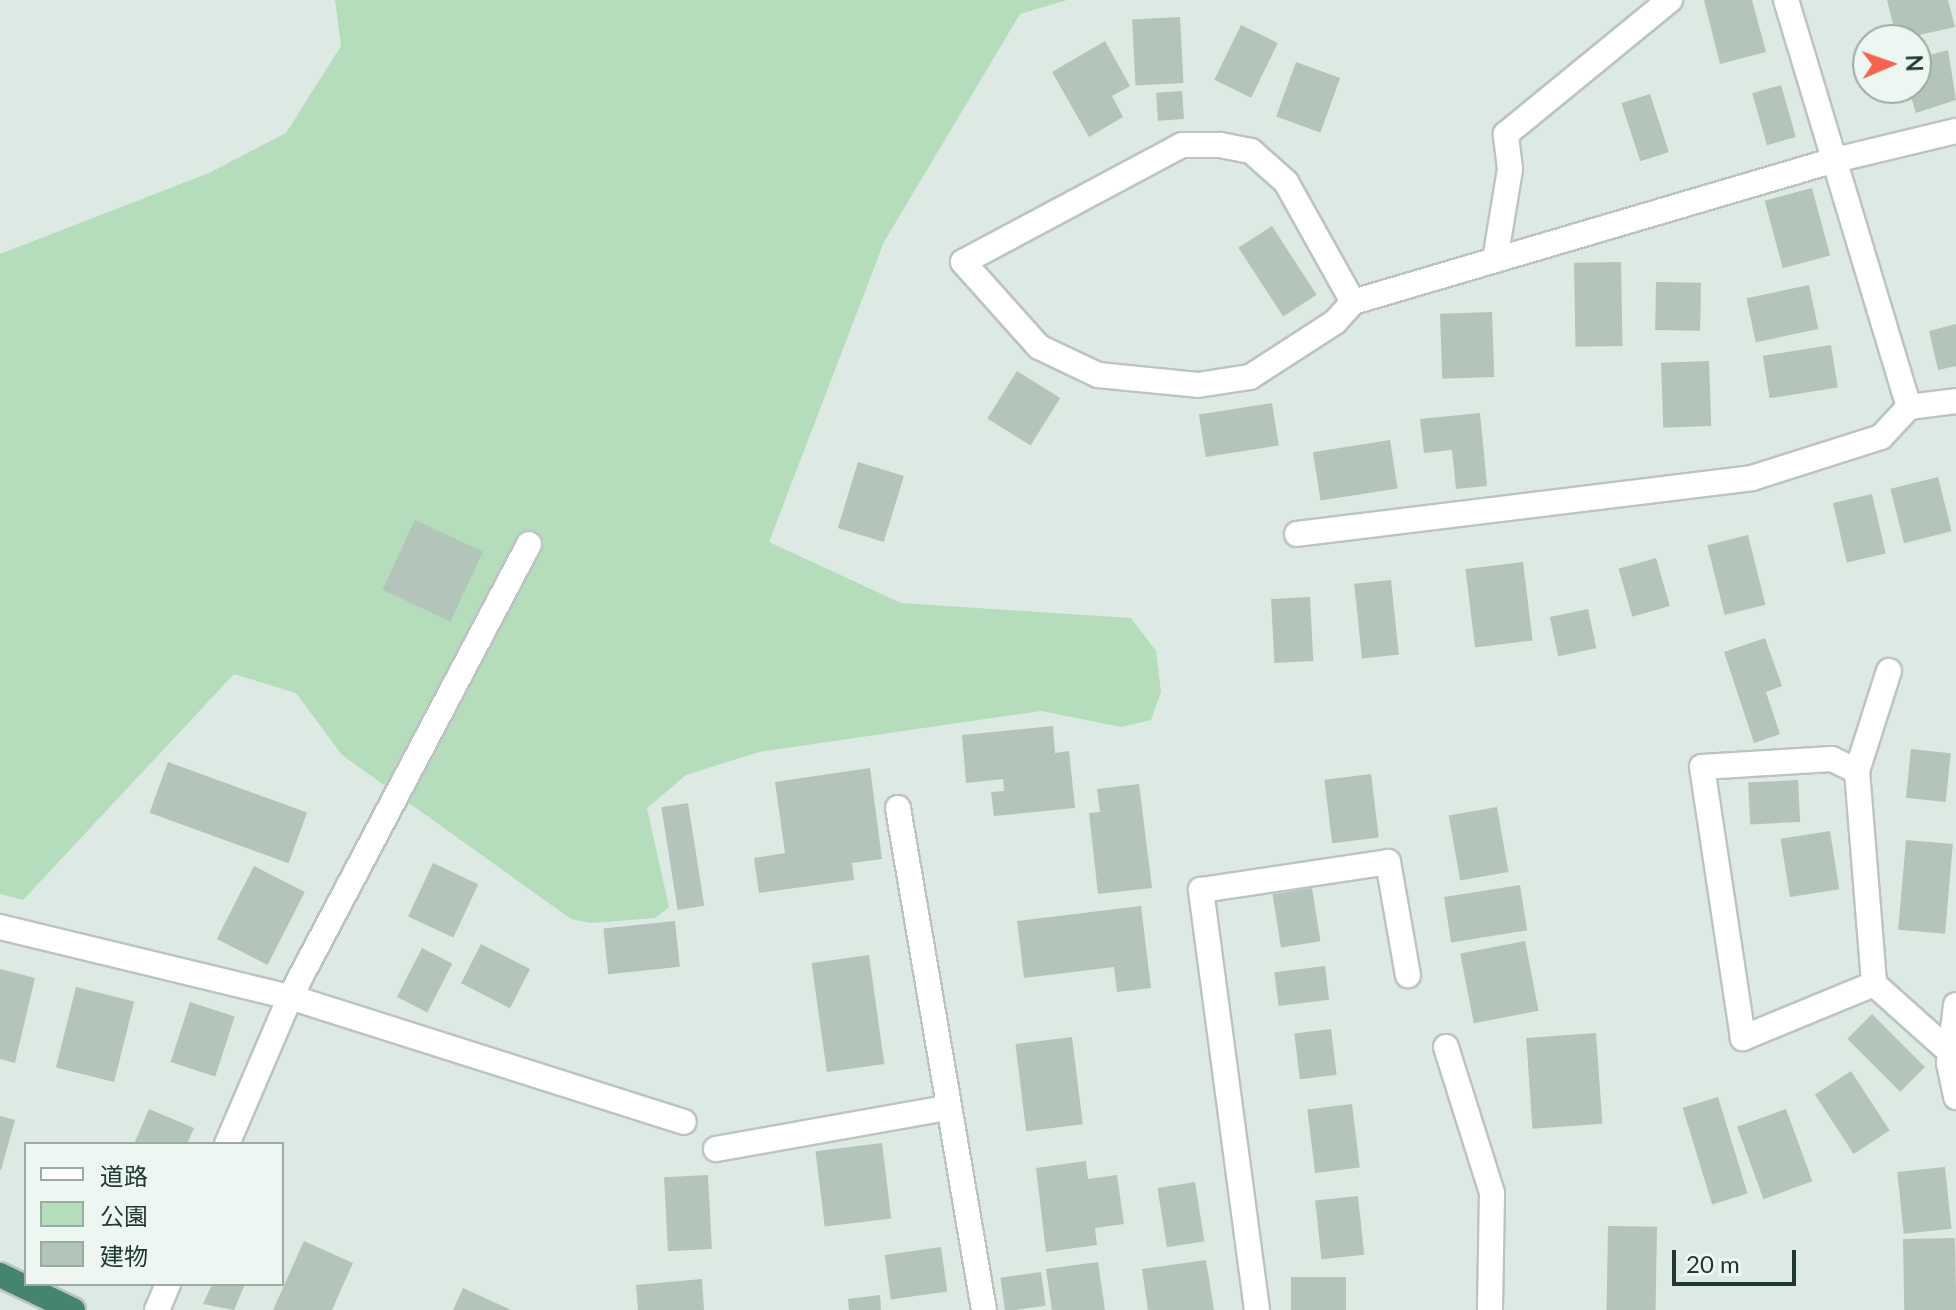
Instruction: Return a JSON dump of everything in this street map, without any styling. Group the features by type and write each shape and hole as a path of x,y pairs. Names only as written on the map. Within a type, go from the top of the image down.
{"highway":[{"path":"0,1275 73,1310"}],"street":[{"path":"1495,260 1510,169 1506,134 1670,0"},
{"path":"1786,0 1909,407"},
{"path":"1353,302 1286,182 1251,151 1220,145 1182,145 963,262 1039,347 1098,375 1198,385 1250,377 1335,322 1353,302 1835,160 1956,131"},
{"path":"1297,534 1752,478 1881,437 1909,407 1956,401"},
{"path":"228,1142 290,997 529,544"},
{"path":"1889,671 1857,771 1874,984 1950,1052"},
{"path":"1857,771 1832,759 1702,767 1743,1038 1874,984"},
{"path":"898,808 984,1310"},
{"path":"1257,1310 1201,890 1388,862 1408,975"},
{"path":"0,927 290,997 684,1122"},
{"path":"1956,1005 1950,1052 1956,1097"},
{"path":"1446,1047 1492,1193 1490,1310"},
{"path":"716,1149 947,1108"},
{"path":"157,1310 167,1286"}],"green space":[{"path":"335,0 1067,0 1020,14 884,242 769,542 901,603 1131,618 1156,651 1161,692 1151,720 1121,727 1041,711 759,752 686,775 647,808 669,907 655,918 591,923 571,919 342,755 296,693 234,674 23,900 0,894 0,254 209,173 286,133 341,46"}],"building":[{"path":"1704,0 1752,0 1766,52 1720,64"},
{"path":"1887,0 1948,0 1955,27 1932,32 1932,24 1893,24"},
{"path":"1180,17 1183,83 1136,85 1132,20"},
{"path":"1241,25 1278,43 1251,98 1214,80"},
{"path":"1105,41 1130,86 1112,96 1123,117 1089,137 1052,72"},
{"path":"1948,50 1956,100 1916,113 1913,104 1932,104 1932,54"},
{"path":"1296,62 1340,78 1320,133 1276,117"},
{"path":"1781,85 1796,137 1767,145 1752,93"},
{"path":"1182,91 1184,119 1158,121 1156,93"},
{"path":"1650,94 1669,152 1640,161 1621,103"},
{"path":"1812,188 1830,256 1783,268 1765,201"},
{"path":"1272,226 1317,295 1283,317 1238,248"},
{"path":"1621,262 1622,346 1575,347 1574,263"},
{"path":"1656,282 1701,283 1700,331 1655,330"},
{"path":"1809,285 1818,329 1756,342 1746,298"},
{"path":"1492,312 1494,377 1442,379 1440,314"},
{"path":"1956,324 1956,366 1938,370 1929,331"},
{"path":"1831,345 1838,387 1770,398 1763,356"},
{"path":"1709,361 1711,426 1663,428 1661,363"},
{"path":"1017,371 1060,398 1031,446 987,418"},
{"path":"1272,403 1279,445 1206,457 1199,415"},
{"path":"1480,413 1487,486 1456,489 1452,450 1424,453 1420,419"},
{"path":"1390,440 1398,488 1321,501 1313,452"},
{"path":"858,462 904,476 884,542 838,528"},
{"path":"1938,477 1952,531 1904,543 1890,489"},
{"path":"1872,494 1886,553 1847,562 1833,503"},
{"path":"415,520 483,552 450,621 382,590"},
{"path":"1748,535 1765,605 1725,615 1707,545"},
{"path":"1656,558 1670,606 1632,617 1619,569"},
{"path":"1523,562 1533,640 1475,647 1465,569"},
{"path":"1391,580 1399,655 1362,658 1354,584"},
{"path":"1310,597 1313,661 1274,663 1271,599"},
{"path":"1588,609 1596,648 1558,656 1550,617"},
{"path":"1765,638 1782,686 1766,692 1780,734 1754,743 1724,652"},
{"path":"1053,726 1055,753 1069,751 1075,808 994,816 991,792 1004,791 1003,779 966,783 962,735"},
{"path":"1911,749 1951,753 1946,802 1906,798"},
{"path":"168,762 307,813 289,863 150,813"},
{"path":"870,768 882,859 852,863 854,880 759,893 754,858 785,853 775,782"},
{"path":"1371,774 1379,838 1332,843 1324,780"},
{"path":"1798,780 1800,822 1750,825 1748,783"},
{"path":"1139,784 1152,888 1098,894 1089,813 1100,812 1097,789"},
{"path":"688,803 704,906 678,910 661,807"},
{"path":"1497,807 1508,872 1460,881 1449,816"},
{"path":"1830,831 1839,889 1790,897 1781,839"},
{"path":"1906,840 1953,844 1945,934 1898,930"},
{"path":"433,863 478,884 453,938 408,916"},
{"path":"254,866 305,892 268,965 217,939"},
{"path":"1520,885 1527,930 1451,942 1444,897"},
{"path":"1312,888 1320,941 1281,948 1272,894"},
{"path":"1141,906 1151,988 1117,992 1114,967 1024,978 1017,921"},
{"path":"675,921 680,967 608,974 603,929"},
{"path":"1525,941 1539,1011 1474,1023 1460,954"},
{"path":"481,944 530,969 510,1008 461,983"},
{"path":"422,948 452,963 427,1012 397,997"},
{"path":"869,955 884,1064 827,1072 812,963"},
{"path":"1325,966 1329,1000 1279,1006 1274,972"},
{"path":"0,969 35,978 15,1063 0,1059"},
{"path":"76,987 134,1002 114,1082 56,1068"},
{"path":"190,1002 235,1017 215,1076 171,1062"},
{"path":"1872,1014 1925,1067 1900,1092 1847,1039"},
{"path":"1331,1029 1337,1075 1300,1079 1294,1034"},
{"path":"1596,1033 1602,1124 1533,1129 1526,1038"},
{"path":"1072,1037 1083,1124 1026,1131 1015,1044"},
{"path":"1851,1071 1890,1131 1854,1154 1815,1094"},
{"path":"1718,1097 1748,1194 1712,1204 1683,1108"},
{"path":"1352,1104 1360,1168 1315,1173 1307,1109"},
{"path":"149,1109 194,1128 188,1142 135,1142"},
{"path":"1786,1109 1812,1181 1763,1199 1737,1127"},
{"path":"0,1116 15,1120 1,1170 0,1170"},
{"path":"882,1143 891,1218 825,1227 815,1151"},
{"path":"1086,1161 1088,1179 1117,1175 1124,1224 1095,1228 1097,1245 1046,1252 1036,1168"},
{"path":"1945,1167 1951,1229 1904,1234 1897,1172"},
{"path":"708,1175 712,1249 668,1251 664,1177"},
{"path":"1195,1182 1204,1241 1167,1247 1157,1188"},
{"path":"1358,1196 1364,1255 1321,1259 1315,1200"},
{"path":"1608,1226 1657,1227 1656,1310 1607,1310"},
{"path":"1955,1238 1956,1310 1904,1310 1903,1239"},
{"path":"304,1241 353,1263 332,1310 273,1310"},
{"path":"941,1247 947,1292 891,1299 885,1255"},
{"path":"1206,1260 1214,1310 1148,1310 1142,1269"},
{"path":"1098,1262 1105,1310 1052,1310 1046,1269"},
{"path":"1041,1272 1046,1306 1005,1310 1000,1278"},
{"path":"1291,1277 1346,1277 1346,1310 1291,1310"},
{"path":"702,1279 704,1310 638,1310 636,1285"},
{"path":"211,1286 244,1286 234,1310 203,1304"},
{"path":"463,1288 511,1310 453,1310"},
{"path":"880,1295 881,1310 849,1310 848,1299"}]}
